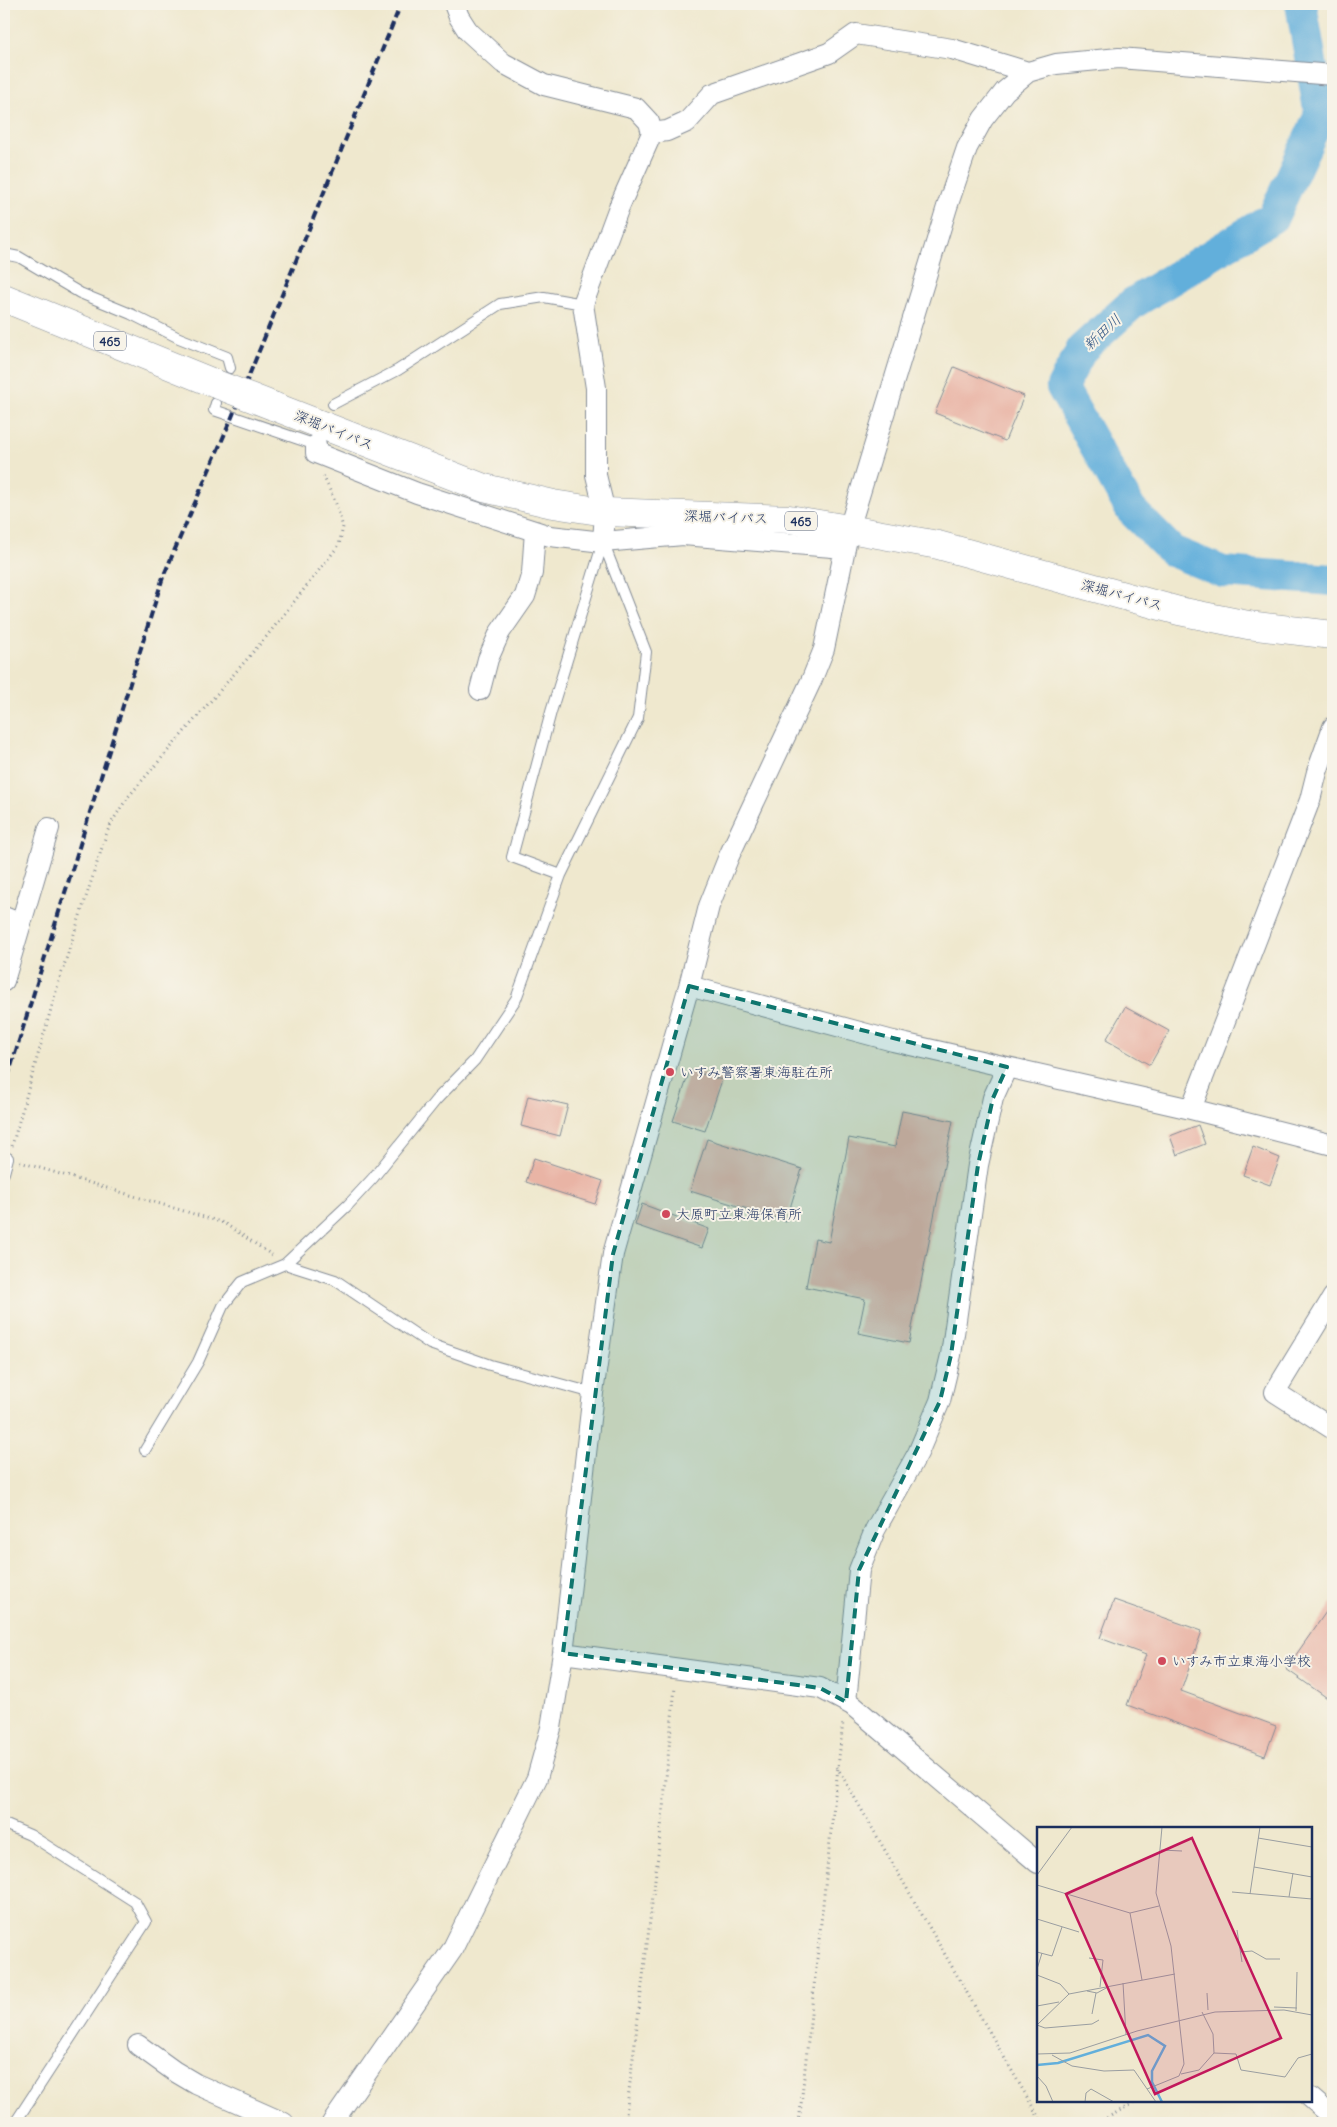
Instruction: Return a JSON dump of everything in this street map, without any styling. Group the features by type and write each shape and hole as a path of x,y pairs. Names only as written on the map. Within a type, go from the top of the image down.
{"highway":[{"name":"465","path":"4,298 221,385"},
{"name":"深堀バイパス","path":"221,385 484,488 553,504 605,512 789,520 847,538 938,545 1179,611 1248,625 1333,635"}],"street":[{"path":"454,4 459,17 468,31 503,63 544,85 636,108 649,122 652,133 619,206 583,304 596,388 596,475 605,512 603,542"},
{"path":"652,133 667,131 686,122 712,94 829,53 856,34 952,49 1028,72"},
{"path":"332,2123 452,1950 537,1778 551,1728 563,1653 593,1393 613,1254 689,986 709,906 729,856 812,679 824,649 847,538 947,207 967,148 983,118 1005,91 1028,72 1056,64 1119,58 1333,75"},
{"path":"316,449 417,493 550,536 603,542 683,535 847,538"},
{"path":"480,690 488,659 500,632 525,596 532,572 535,531"},
{"path":"1191,1109 1310,800 1317,772 1333,727"},
{"path":"4,981 12,921 49,828"},
{"path":"689,986 893,1041 1191,1109 1333,1145"},
{"path":"846,1702 859,1570 874,1530 918,1453 940,1401 951,1355 978,1165 993,1098 1007,1067"},
{"path":"1313,1140 1333,1135"},
{"path":"1333,1297 1275,1392 1333,1429"},
{"path":"563,1653 820,1688 846,1702 1037,1862"},
{"path":"138,2045 174,2072 196,2084 284,2123"},
{"path":"1312,2099 1333,2118"}],"lane":[{"path":"4,254 19,257 80,293 179,338 227,356 214,410 316,449"},
{"path":"334,404 398,370 500,304 544,297 583,304"},
{"path":"561,875 512,857 551,712 603,542"},
{"path":"146,1450 198,1362 223,1306 242,1282 285,1264 373,1178 436,1100 475,1060 516,999 561,875 638,718 646,652 603,542"},
{"path":"4,1174 8,1158"},
{"path":"285,1264 335,1280 430,1344 490,1365 593,1393"},
{"path":"4,1824 30,1835 135,1902 146,1922 15,2123"}],"path":[{"path":"285,1264 224,1223 8,1158 59,981 107,832 113,820 128,797 266,637 339,545 343,527 336,504 319,468 316,449"},
{"path":"625,2123 660,1839 677,1668"},
{"path":"799,2123 836,1767 846,1702"},
{"path":"836,1767 1042,2123"},
{"path":"1098,2123 1135,2102"}],"highlighted area":[{"path":"689,986 1007,1067 993,1098 978,1165 951,1355 940,1401 859,1570 846,1702 820,1688 563,1653 613,1254"}],"building":[{"path":"954,367 1024,396 1005,441 935,413"},
{"path":"1125,1007 1169,1031 1150,1065 1106,1040"},
{"path":"690,1070 722,1080 705,1131 673,1121"},
{"path":"528,1096 568,1105 560,1136 521,1126"},
{"path":"902,1111 953,1121 909,1343 858,1333 865,1299 806,1287 815,1239 829,1242 849,1138 895,1147"},
{"path":"1198,1125 1205,1144 1177,1155 1170,1136"},
{"path":"707,1139 802,1169 786,1221 690,1191"},
{"path":"1253,1147 1280,1158 1270,1185 1243,1175"},
{"path":"534,1158 603,1181 595,1204 526,1182"},
{"path":"642,1204 709,1229 702,1248 635,1225"},
{"path":"1114,1600 1202,1631 1181,1691 1276,1726 1265,1756 1127,1705 1146,1655 1100,1638"},
{"path":"1333,1602 1333,1702 1286,1669"}],"waterway":[{"name":"新田川","path":"1301,4 1320,115 1273,217 1133,303 1082,349 1062,387 1131,510 1172,551 1223,572 1333,580"}],"railway":[{"path":"4,1089 163,577 232,417 401,4"}],"place":[{"name":"いすみ警察署東海駐在所","path":"670,1072"},
{"name":"大原町立東海保育所","path":"666,1214"},
{"name":"いすみ市立東海小学校","path":"1162,1661"}]}
